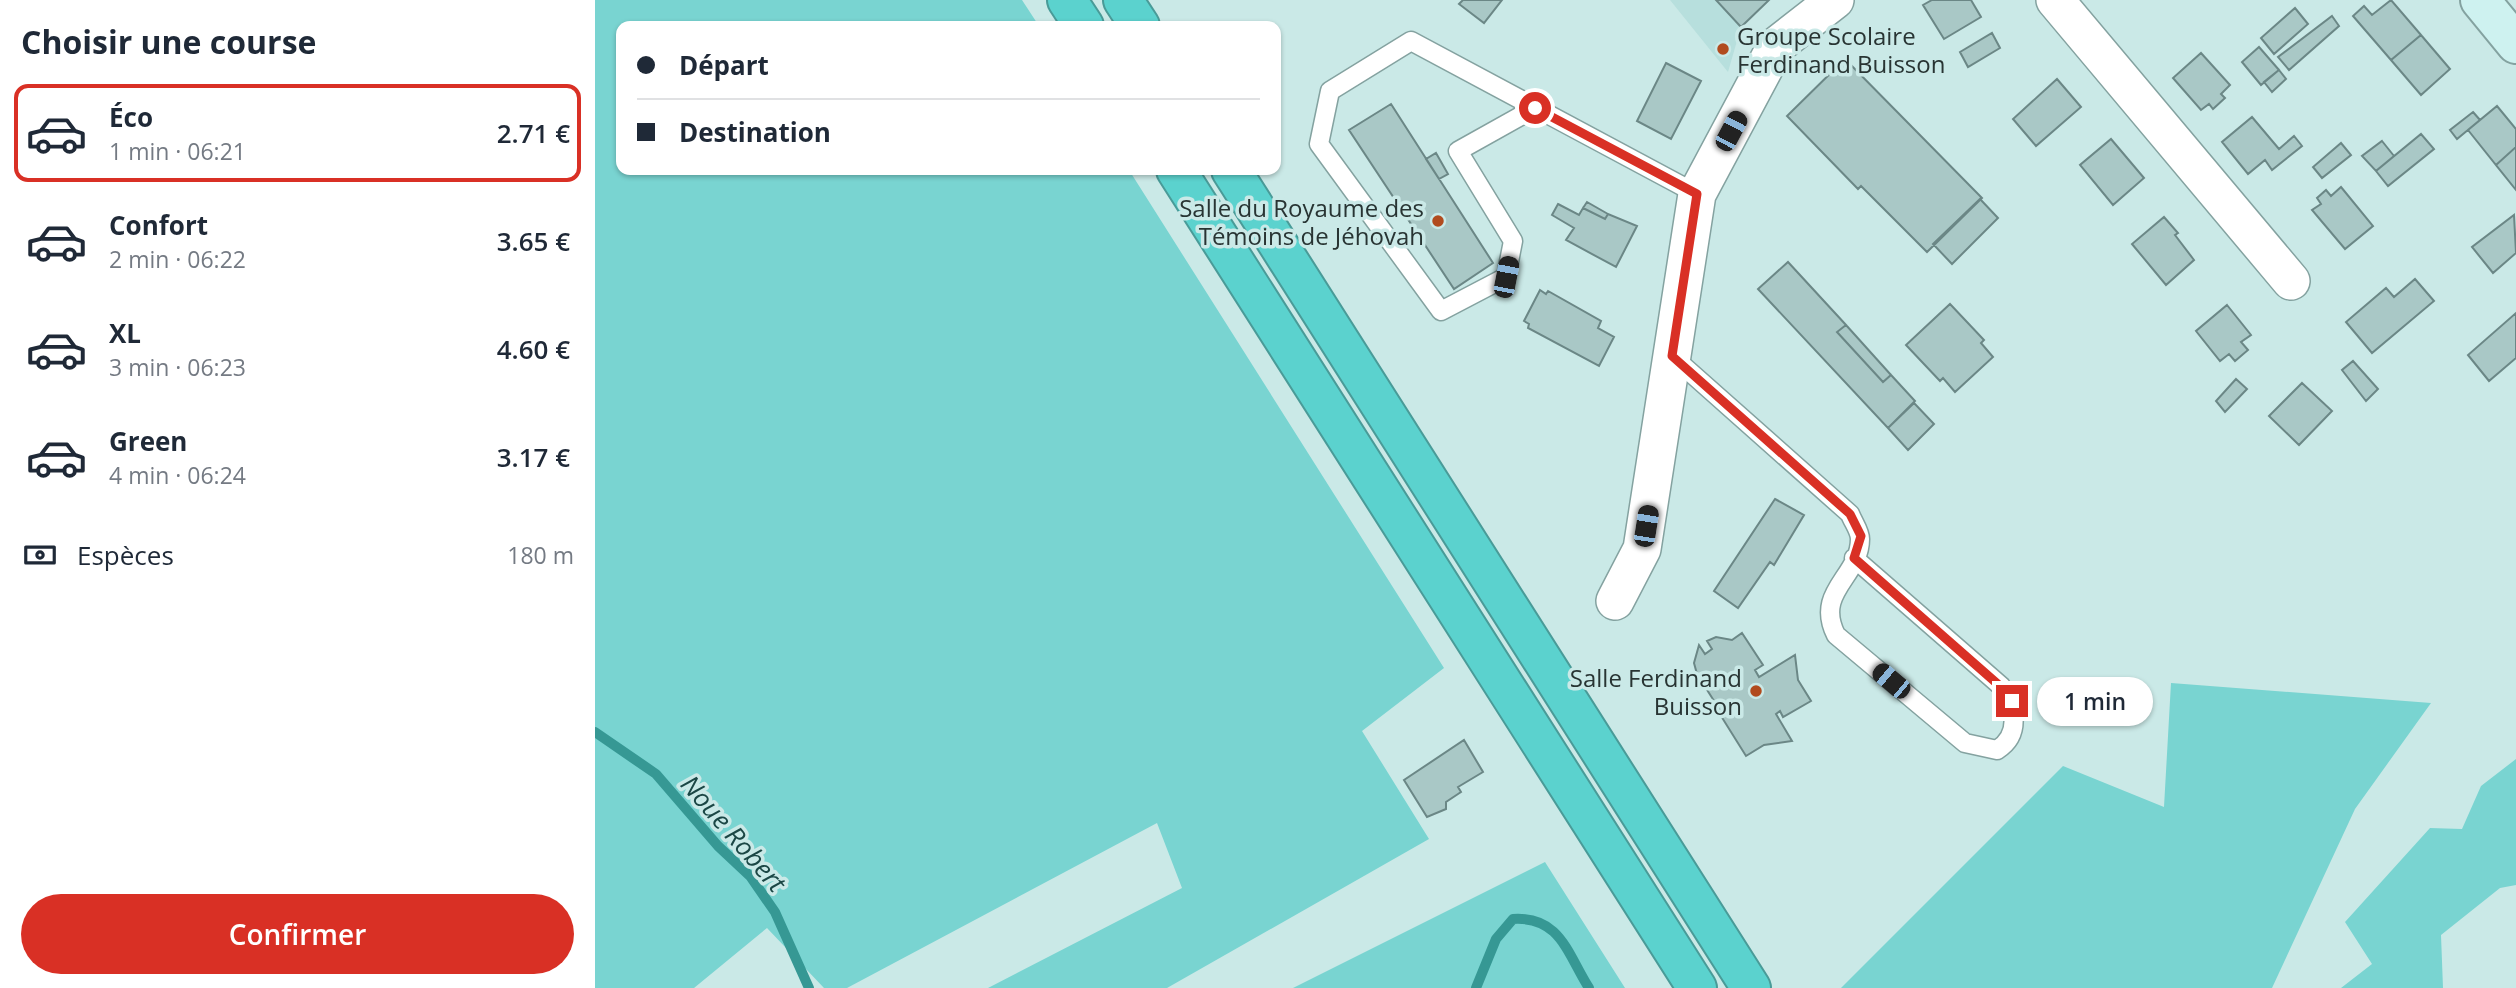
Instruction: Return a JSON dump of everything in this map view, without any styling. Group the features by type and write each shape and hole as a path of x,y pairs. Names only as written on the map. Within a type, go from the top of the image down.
{"highway":[{"path":"1067,0 1081,21"},
{"path":"1123,0 1137,21"},
{"path":"1179,175 1697,988"},
{"path":"1234,175 1751,988"}],"street":[{"path":"1615,601 1642,549 1697,194 1776,46 1835,0"},
{"path":"2055,0 2291,281"},
{"path":"2480,0 2516,44"}],"lane":[{"path":"1535,108 1458,151 1513,241 1506,277 1441,311 1319,144 1330,90 1411,41 1697,194"},
{"path":"1672,356 1850,514 1861,536 1854,558 1831,601 1828,620 1836,635 1965,743 1997,750 2008,743 2014,726 2012,701 2001,687 1854,558"}],"shaded area":[{"path":"595,0 1022,0 1036,21 616,21 616,175 1132,175 1444,668 1362,731 1429,839 1167,988 988,988 1182,888 1157,823 847,988 824,988 767,928 694,988 595,988"},
{"name":"Groupe Scolaire Ferdinand Buisson","path":"1670,0 1769,0 1741,27 1728,72"},
{"path":"2171,683 2431,703 2355,809 2272,988 1841,988 2063,766 2164,807"},
{"path":"2516,759 2516,885 2500,888 2441,935 2443,988 2341,988 2372,964 2345,922 2430,828 2462,829 2481,786"},
{"path":"1545,862 1625,988 1293,988"}],"building":[{"path":"1463,0 1502,0 1484,23 1459,4"},
{"path":"1716,0 1769,0 1741,27"},
{"path":"1932,0 1971,0 1981,17 1944,39 1923,5"},
{"path":"2391,0 2421,35 2391,60 2353,16 2364,6 2372,15"},
{"path":"2295,8 2308,24 2274,54 2261,38"},
{"path":"2332,16 2339,26 2289,70 2278,57"},
{"path":"1992,33 2000,48 1968,67 1960,52"},
{"path":"2421,35 2450,69 2421,95 2391,60"},
{"path":"2259,47 2279,70 2261,85 2242,62"},
{"path":"2201,53 2230,85 2221,94 2225,98 2213,109 2209,104 2201,110 2173,78"},
{"path":"1845,59 1982,198 1927,252 1861,186 1858,189 1787,116"},
{"path":"1666,63 1701,81 1671,139 1637,121"},
{"path":"2279,70 2286,79 2272,92 2264,82"},
{"path":"2057,79 2081,107 2036,146 2013,119"},
{"name":"Salle du Royaume des Témoins de Jéhovah","path":"1391,104 1493,263 1454,289 1349,130"},
{"path":"2497,106 2516,129 2516,147 2496,165 2468,130"},
{"path":"2473,112 2480,120 2457,139 2450,130"},
{"path":"2252,117 2279,149 2294,136 2302,146 2272,170 2265,160 2248,174 2222,142"},
{"path":"2421,134 2434,149 2388,186 2376,171"},
{"path":"2111,139 2144,178 2113,205 2080,165"},
{"path":"2382,141 2394,156 2376,171 2362,156"},
{"path":"2341,143 2351,155 2322,178 2313,167"},
{"path":"2516,147 2516,190 2496,165"},
{"path":"1436,153 1448,174 1439,179 1426,159"},
{"path":"2341,187 2373,226 2345,249 2312,210 2321,204 2317,198 2326,190 2331,196"},
{"path":"1980,199 1998,218 1952,264 1933,244"},
{"path":"1587,202 1608,214 1605,219 1583,208"},
{"path":"1558,204 1579,215 1583,208 1605,219 1608,214 1637,226 1616,267 1566,240 1574,228 1552,215"},
{"path":"2514,215 2516,253 2493,273 2472,247"},
{"path":"2164,217 2178,233 2175,235 2194,260 2166,285 2132,244"},
{"path":"1788,262 1846,325 1837,332 1883,382 1891,375 1915,401 1888,428 1758,289"},
{"path":"2415,279 2434,301 2372,353 2346,322 2386,288 2394,297"},
{"path":"1540,290 1546,294 1548,291 1601,321 1598,328 1614,337 1599,366 1528,328 1529,324 1524,321"},
{"path":"1950,304 1984,340 1981,343 1993,357 1955,392 1943,378 1940,381 1906,345"},
{"path":"2227,305 2251,335 2241,342 2248,350 2235,361 2229,354 2220,361 2196,331"},
{"path":"2516,313 2516,358 2489,381 2468,355"},
{"path":"1846,325 1891,375 1883,382 1837,332"},
{"path":"2353,361 2378,389 2366,401 2342,370"},
{"path":"2236,379 2247,389 2225,412 2216,401"},
{"path":"2302,383 2332,411 2299,445 2269,416"},
{"path":"1914,403 1934,424 1908,450 1888,428"},
{"path":"1775,499 1804,515 1774,565 1770,562 1738,608 1714,591"},
{"name":"Salle Ferdinand Buisson","path":"1742,633 1763,665 1755,670 1759,677 1795,655 1798,680 1811,701 1783,717 1780,711 1776,714 1792,741 1764,745 1746,756 1697,674 1694,663 1699,645 1705,654 1712,649 1707,641 1716,637 1732,640"},
{"path":"1464,740 1483,772 1458,787 1461,792 1446,802 1446,809 1427,817 1404,780"}],"waterway":[{"name":"Noue Robert","path":"595,732 656,774 718,846 750,876 775,912 809,988"},
{"name":"Noue Robert","path":"1476,988 1496,939 1513,919 1529,920 1552,930 1568,950 1589,988"}],"place":[{"name":"Groupe Scolaire Ferdinand Buisson","path":"1723,49"},
{"name":"Salle du Royaume des Témoins de Jéhovah","path":"1438,221"},
{"name":"Salle Ferdinand Buisson","path":"1756,691"}],"route":[{"path":"1535,108 1681,188 1697,194 1672,356 1850,514 1861,536 1854,558 2001,687 2012,701"}]}
